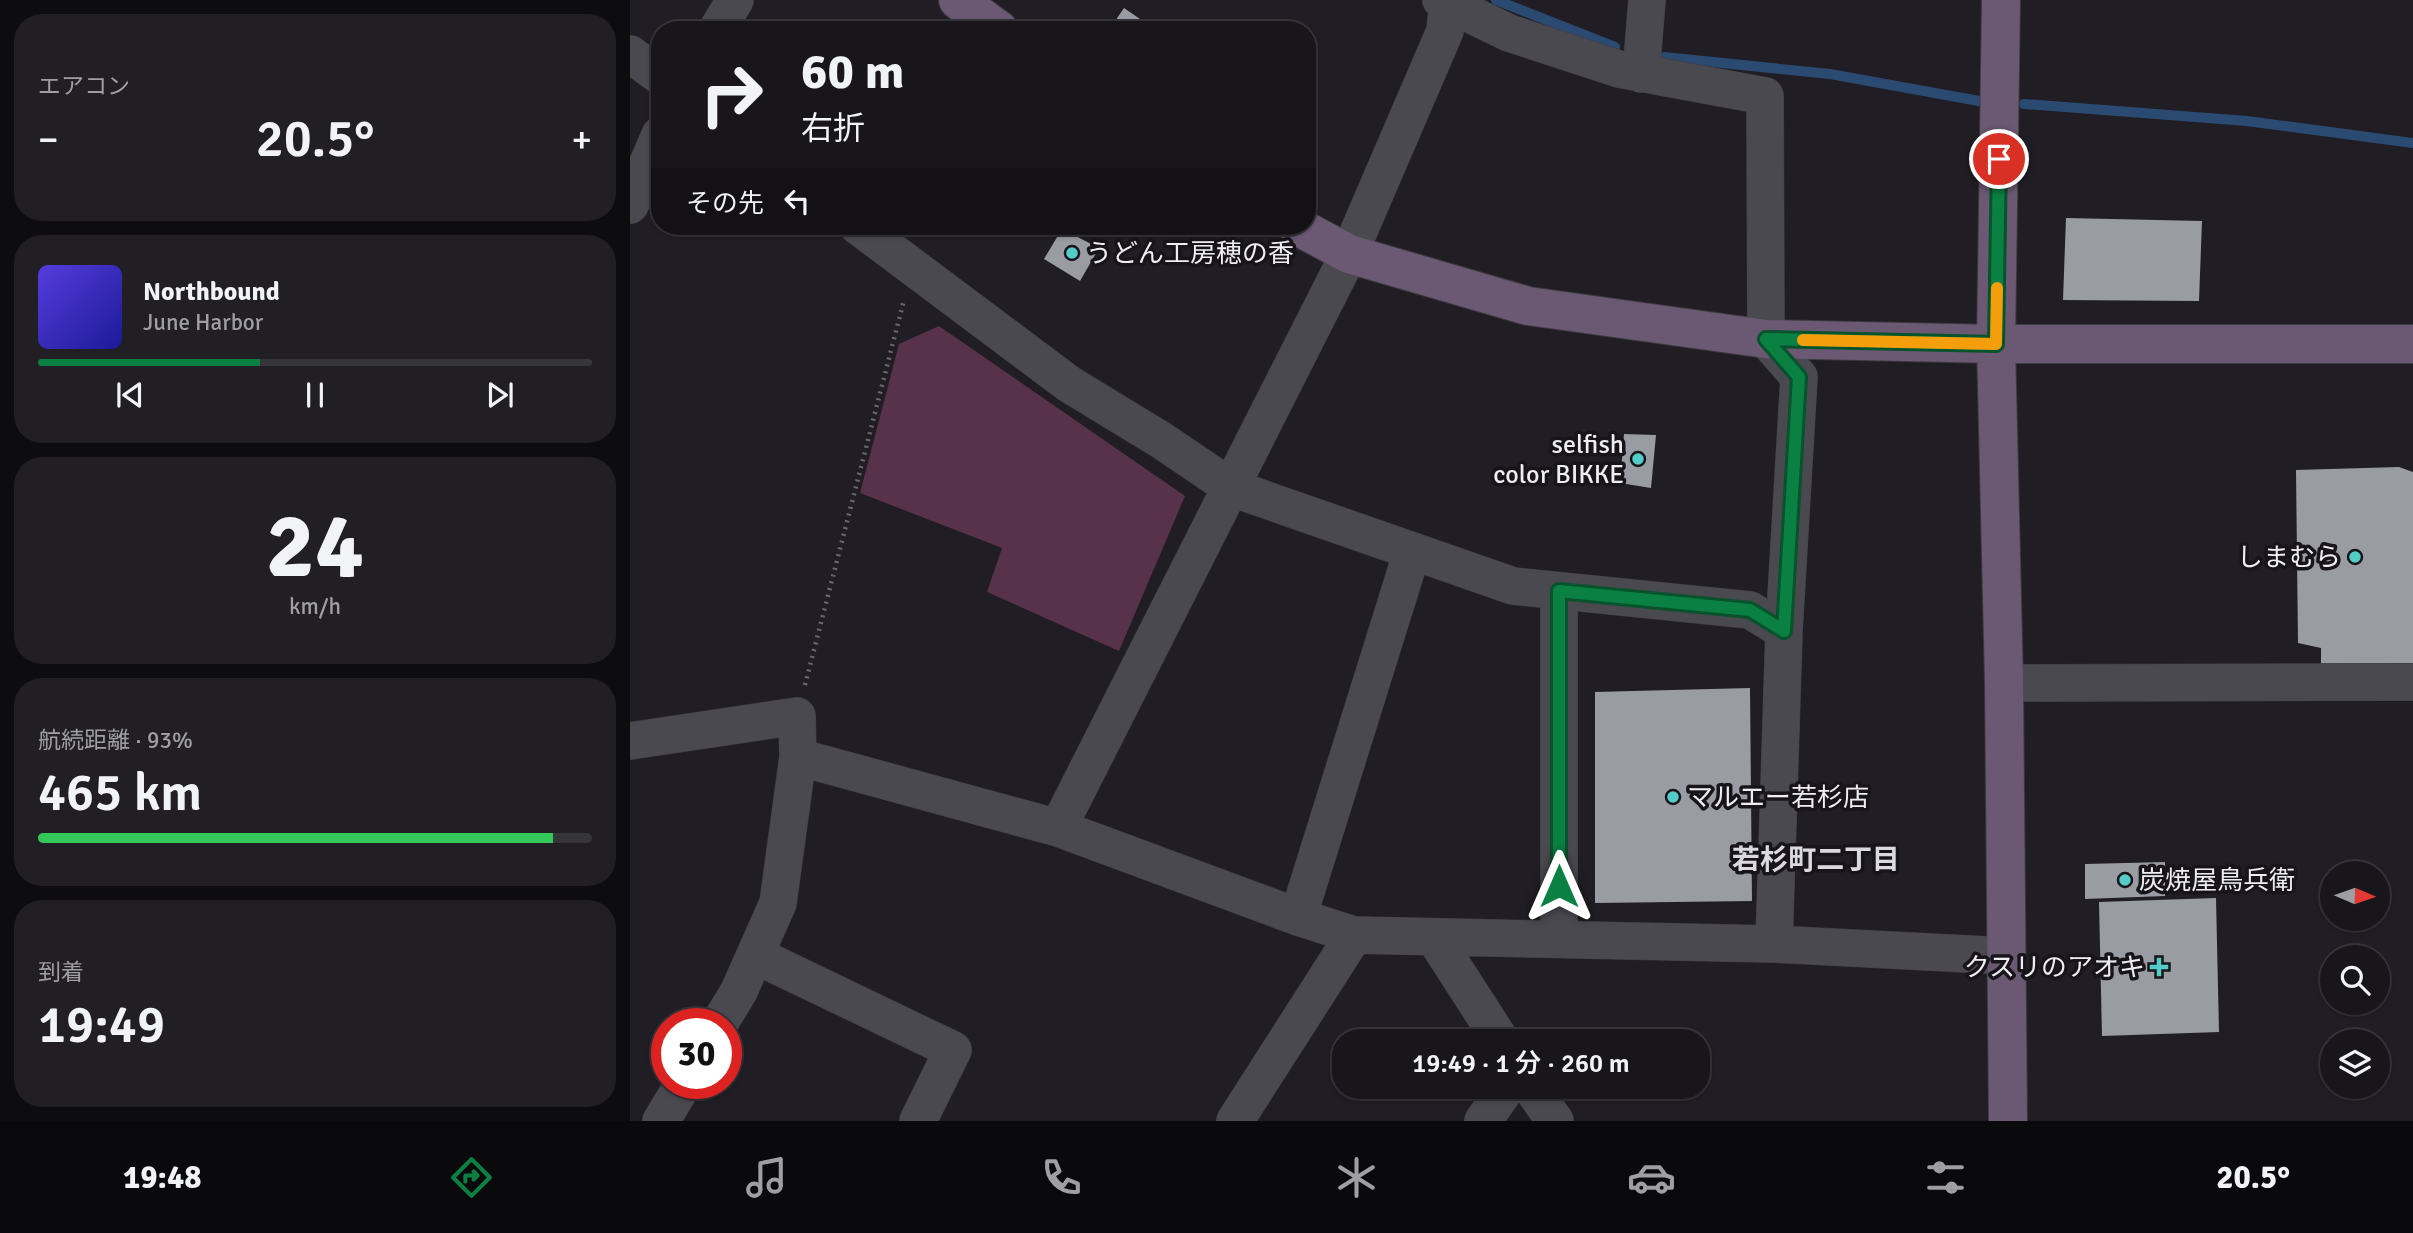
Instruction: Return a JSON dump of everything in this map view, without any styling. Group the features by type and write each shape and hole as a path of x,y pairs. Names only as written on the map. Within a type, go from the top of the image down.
{"street":[{"path":"722,21 735,0"},
{"path":"958,0 987,21"},
{"path":"1642,74 1647,0"},
{"path":"2001,0 1996,344 2004,683 2008,1121"},
{"path":"1058,828 1349,254 1445,31 1446,2 1509,33 1619,69 1765,96 1766,339 1799,377 1784,631 1774,944"},
{"path":"630,54 651,69"},
{"path":"630,205 651,156"},
{"path":"870,235 1069,384 1161,440 1231,488 1513,586 1750,610 1784,631"},
{"path":"1314,235 1349,254 1528,306 1766,339 1996,344 2413,344"},
{"path":"1298,917 1412,552"},
{"path":"1559,591 1559,939"},
{"path":"2004,683 2413,682"},
{"path":"630,741 797,716 798,757 789,807 778,903 728,1008"},
{"path":"798,757 1058,828 1298,917 1354,935 1774,944 2007,956"},
{"path":"1235,1121 1354,935"},
{"path":"1434,937 1493,1029"},
{"path":"755,955 953,1050 918,1121"},
{"path":"661,1121 674,1099"},
{"path":"1483,1121 1499,1099"},
{"path":"1539,1099 1555,1121"}],"path":[{"path":"797,716 912,267"}],"shaded area":[{"path":"939,326 1185,496 1119,651 987,592 1002,548 860,493 899,344"}],"building":[{"path":"1124,8 1143,21 1115,21"},
{"path":"2066,218 2202,221 2199,301 2063,300"},
{"name":"うどん工房穂の香","path":"1058,235 1074,235 1099,248 1080,281 1044,259"},
{"name":"selfish color BIKKE","path":"1624,434 1656,435 1651,488 1620,483"},
{"name":"しまむら","path":"2399,467 2413,472 2413,667 2321,671 2321,648 2298,643 2296,470"},
{"name":"マルエー若杉店","path":"1750,688 1752,901 1595,903 1595,692"},
{"name":"炭焼屋鳥兵衛","path":"2165,862 2165,896 2085,899 2085,864"},
{"name":"クスリのアオキ","path":"2216,898 2219,1032 2102,1036 2099,902"}],"waterway":[{"path":"1496,0 1615,47"},
{"path":"1664,57 1830,74 1979,101"},
{"path":"2024,104 2247,121 2413,143"}],"slow traffic":[{"path":"1803,340 1996,344 1997,288"}],"place":[{"name":"うどん工房穂の香","path":"1072,253"},
{"name":"selfish color BIKKE","path":"1638,459"},
{"name":"しまむら","path":"2355,557"},
{"name":"マルエー若杉店","path":"1673,797"},
{"name":"炭焼屋鳥兵衛","path":"2125,880"},
{"name":"クスリのアオキ","path":"2159,967"}],"district":[{"name":"若杉町二丁目","path":"1816,859"}],"route":[{"path":"1559,886 1559,591 1750,610 1784,631 1799,377 1766,339 1996,344 1999,159"}]}
